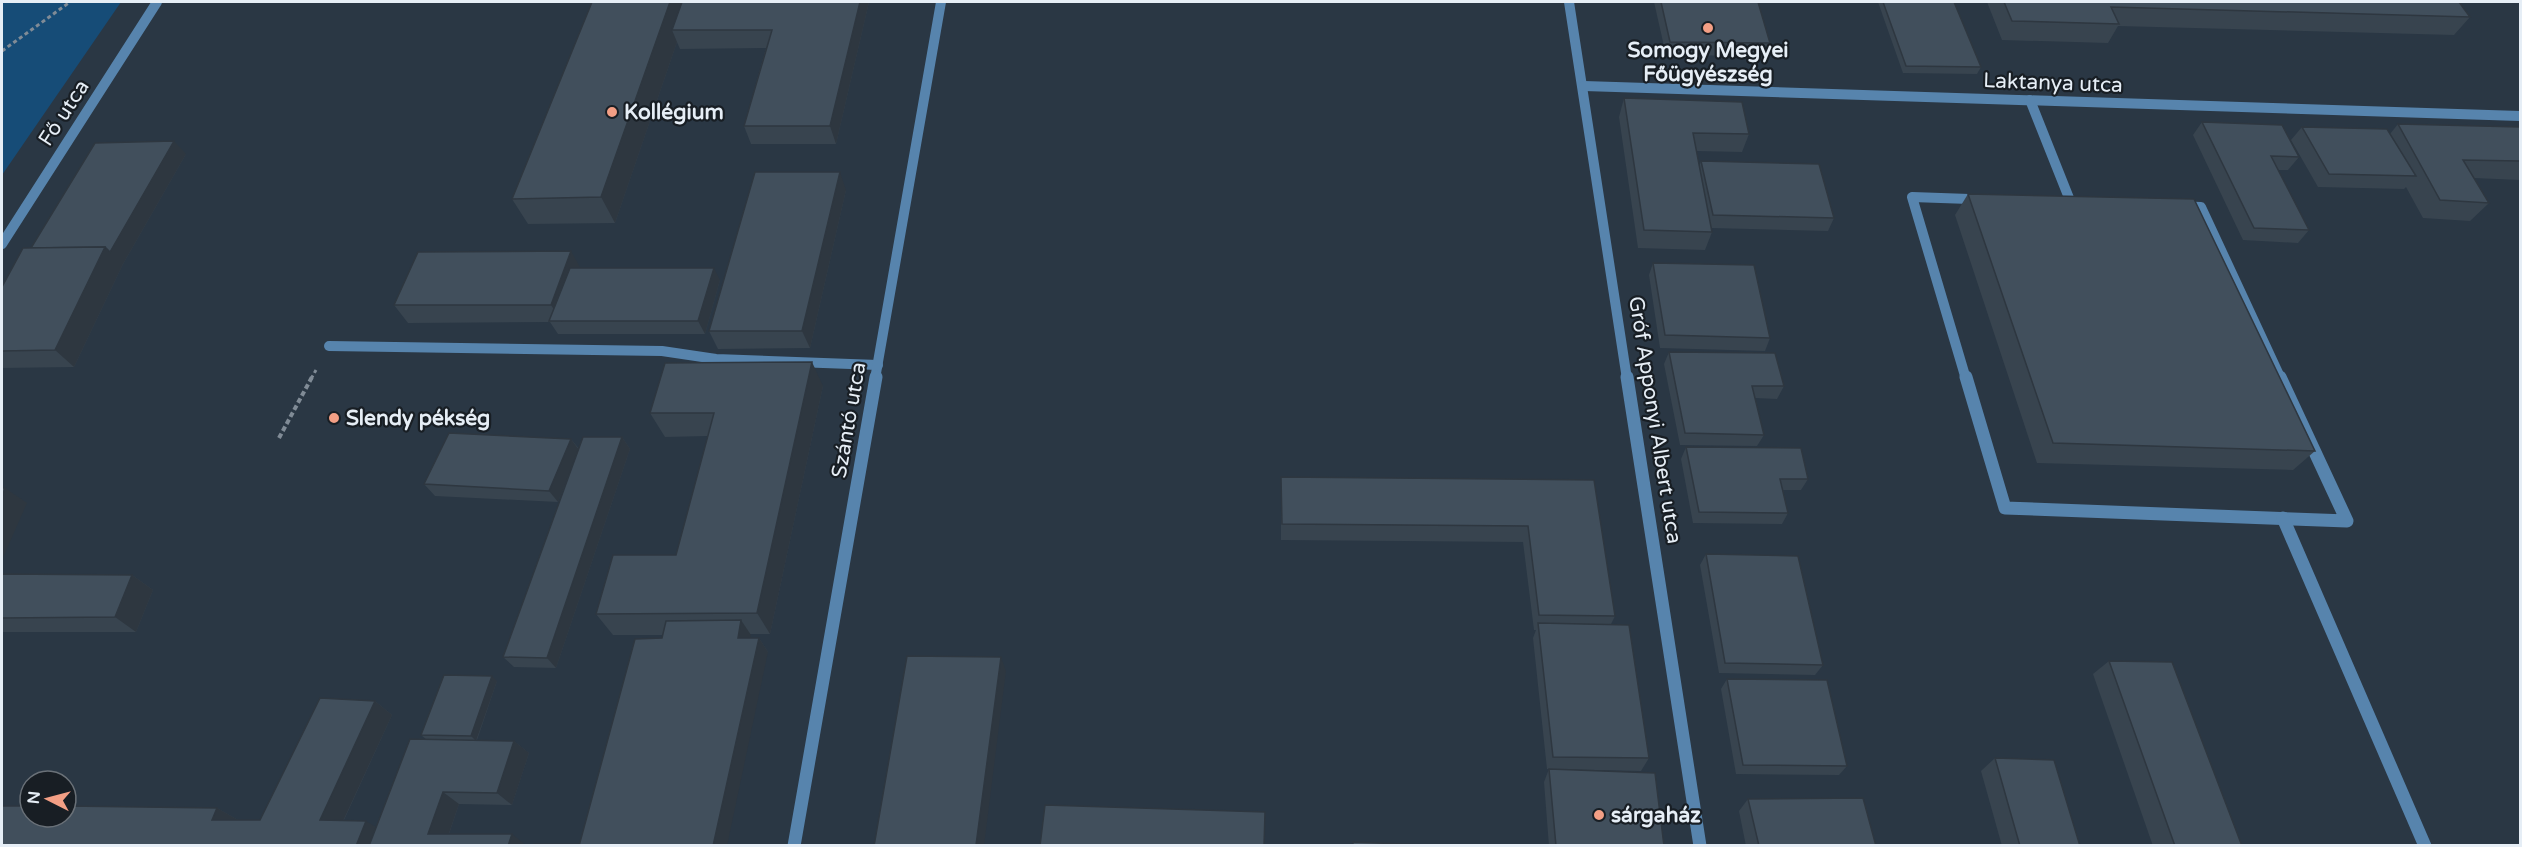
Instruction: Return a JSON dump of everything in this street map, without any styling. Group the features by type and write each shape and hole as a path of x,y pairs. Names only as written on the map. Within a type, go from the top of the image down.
{"street":[{"name":"Fő utca","path":"2,242 157,2"},
{"name":"Szántó utca","path":"794,846 941,2"},
{"name":"Gróf Apponyi Albert utca","path":"1569,2 1584,86 1700,846"},
{"name":"Laktanya utca","path":"1584,86 2520,116"},
{"path":"2030,100 2071,203"},
{"path":"1912,197 2201,207 2347,521 2283,518 2005,508 1912,197"},
{"path":"329,346 662,351 716,359 878,364"},
{"path":"2283,518 2425,846"}],"path":[{"path":"2,51 70,2"},
{"path":"279,438 329,346"}],"shaded area":[{"path":"2,2 121,2 2,175"}],"building":[{"name":"Kollégium","path":"592,2 670,2 601,197 512,199"},
{"path":"682,2 860,2 830,126 744,126 772,30 672,30"},
{"name":"Somogy Megyei Főügyészség","path":"1661,2 1758,2 1770,43 1670,42"},
{"path":"1883,2 1954,2 1981,67 1906,66"},
{"path":"2004,2 2459,2 2470,17 2111,7 2119,24 2012,21"},
{"path":"1624,98 1742,102 1749,134 1693,133 1712,232 1644,230"},
{"path":"2202,122 2282,125 2299,157 2271,156 2309,230 2254,228"},
{"path":"2398,124 2520,127 2520,161 2463,160 2489,203 2440,200"},
{"path":"2302,127 2387,129 2416,176 2329,174"},
{"path":"174,141 110,252 105,247 31,248 95,143"},
{"path":"1701,161 1819,164 1834,218 1713,215"},
{"path":"755,172 840,172 802,331 709,331"},
{"path":"1968,194 2194,199 2315,451 2053,443"},
{"path":"105,247 55,350 2,351 2,287 23,248"},
{"path":"571,251 551,305 394,305 418,252"},
{"path":"1653,263 1754,265 1770,338 1665,335"},
{"path":"570,268 714,268 698,321 549,321"},
{"path":"1669,352 1775,353 1784,386 1752,386 1764,435 1685,433"},
{"path":"812,362 757,613 596,614 613,555 676,555 714,413 650,413 665,363"},
{"path":"449,433 571,439 549,491 424,484"},
{"path":"583,437 622,437 547,658 503,657"},
{"path":"1686,447 1801,448 1808,479 1780,479 1788,513 1699,512"},
{"path":"1281,477 1594,480 1615,616 1539,615 1528,526 1282,524"},
{"path":"1706,554 1798,556 1823,665 1725,663"},
{"path":"2,574 132,575 115,617 2,618"},
{"path":"741,620 738,638 759,638 713,846 579,846 635,639 662,638 666,621"},
{"path":"1538,623 1629,625 1649,758 1553,757"},
{"path":"907,656 1001,657 976,845 1008,846 874,846"},
{"path":"2109,661 2172,662 2242,846 2175,846"},
{"path":"444,675 492,676 471,736 421,735"},
{"path":"1727,679 1827,680 1847,766 1743,765"},
{"path":"320,698 375,701 320,820 366,821 356,846 2,846 2,806 18,806 18,829 78,829 78,806 217,808 212,820 260,820"},
{"path":"410,739 514,741 497,793 443,792 428,834 512,834 508,846 369,846"},
{"path":"1995,758 2054,760 2080,846 2020,846"},
{"name":"sárgaház","path":"1549,769 1655,773 1664,846 1556,846"},
{"path":"1863,798 1876,846 1759,846 1748,799"},
{"path":"1045,805 1265,812 1264,846 1040,846"},
{"path":"1353,842 1451,846 1353,846"},
{"path":"534,844 579,844 579,846 534,846"}],"place":[{"name":"Somogy Megyei Főügyészség","path":"1708,28"},
{"name":"Kollégium","path":"612,112"},
{"name":"Slendy pékség","path":"334,418"},
{"name":"sárgaház","path":"1599,815"}]}
